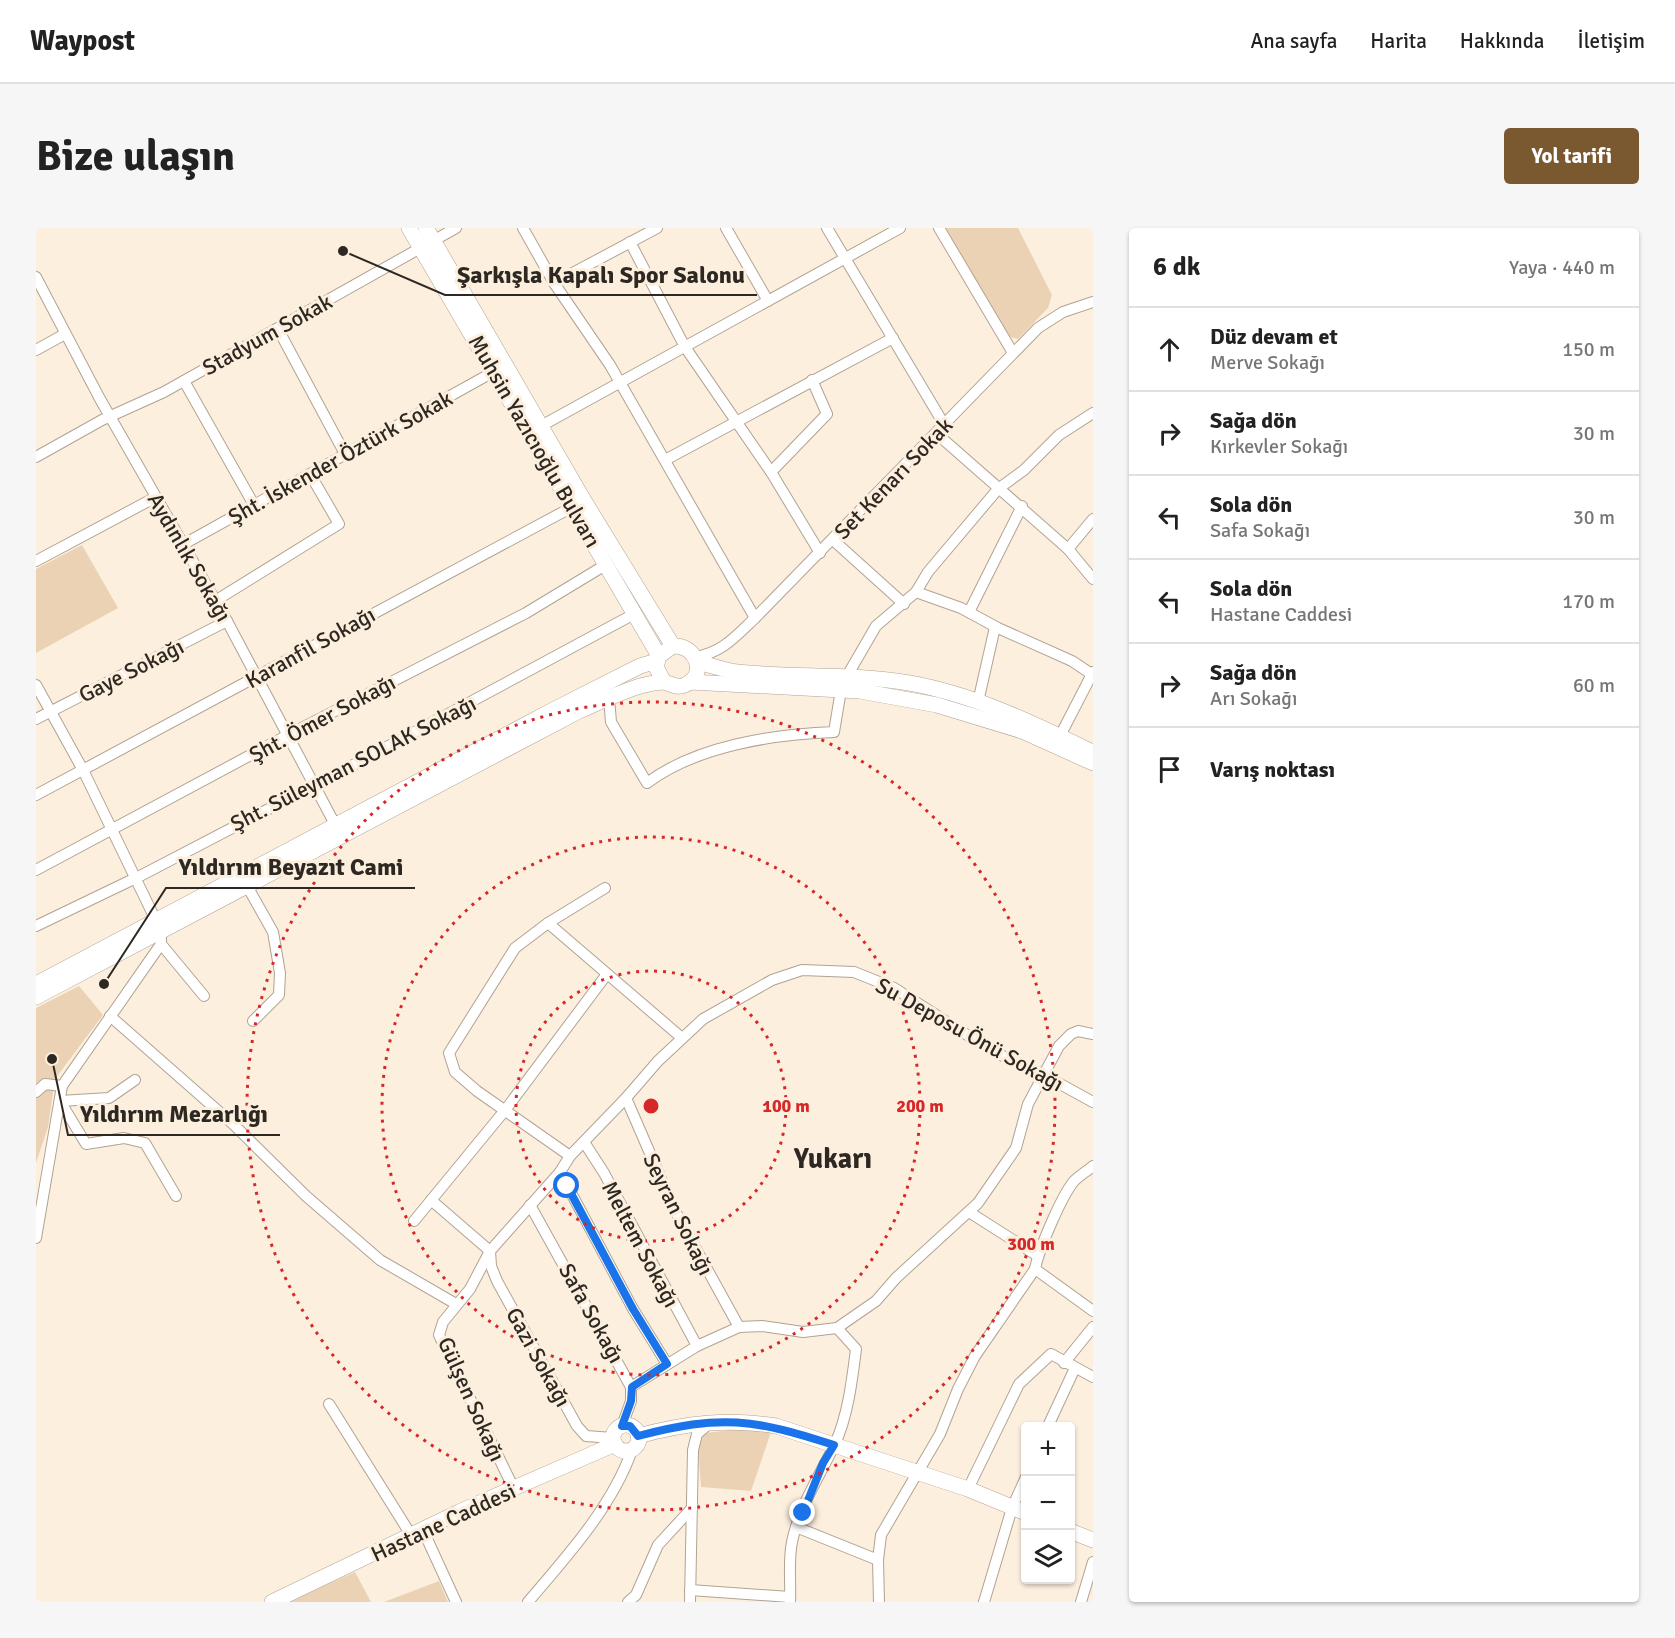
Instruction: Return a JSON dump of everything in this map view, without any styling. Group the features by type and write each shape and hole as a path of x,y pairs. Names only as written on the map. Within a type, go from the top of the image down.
{"street":[{"name":"Muhsin Yazıcıoğlu Bulvarı","path":"409,228 426,238 541,426 607,564 636,613 658,658"},
{"name":"Stadyum Sokak","path":"36,457 184,381 278,329 426,238 456,228"},
{"path":"523,228 554,283 610,365 618,383 665,460 755,618"},
{"path":"554,283 657,228"},
{"path":"726,228 768,301"},
{"path":"827,228 893,338 941,430 998,489 1022,506 1068,549 1093,579"},
{"path":"541,426 900,228"},
{"path":"939,228 1013,353"},
{"name":"Muhsin Yazıcıoğlu Bulvarı","path":"426,238 495,371 578,503 673,646"},
{"path":"630,242 685,346 771,472 820,553"},
{"name":"Aydınlık Sokağı","path":"36,277 64,334 227,621 339,831"},
{"name":"Set Kenarı Sokak","path":"696,659 710,655 726,645 755,618 941,430 1038,328 1063,312 1093,302"},
{"path":"278,329 345,454"},
{"path":"36,350 64,334"},
{"path":"665,460 893,338"},
{"name":"Şht. İskender Öztürk Sokak","path":"184,544 495,371"},
{"path":"771,472 827,414 812,380"},
{"path":"184,381 254,505"},
{"path":"609,698 611,722 647,783 666,769 702,755 785,734 834,732 844,683 876,626 904,604 915,592 928,572 998,489 1024,470 1059,435 1093,413"},
{"path":"215,601 339,524 310,474"},
{"path":"36,561 156,497"},
{"name":"Karanfil Sokağı","path":"36,795 257,678 354,622 578,503"},
{"path":"969,612 1022,506"},
{"path":"1068,549 1093,519"},
{"path":"833,540 904,604"},
{"name":"Şht. Ömer Sokağı","path":"36,870 288,735 526,613 607,564"},
{"path":"915,592 969,612 994,627 1072,661 1092,673 1060,736"},
{"name":"Şht. Süleyman SOLAK Sokağı","path":"36,926 134,879 636,613"},
{"name":"Gaye Sokağı","path":"36,719 227,621"},
{"path":"978,702 994,627"},
{"path":"36,997 566,704 658,658 673,646 683,646 696,659 736,672 844,683 937,705 1022,730 1093,763"},
{"path":"658,658 657,673 664,682"},
{"path":"690,682 696,673 696,659"},
{"path":"36,984 159,931 247,886 339,831 609,698 644,685 664,682 680,686 690,682 919,685 951,691 1093,752"},
{"path":"36,685 83,770 159,931 204,996"},
{"path":"247,886 273,932 280,973 279,994 253,1021"},
{"path":"570,1156 506,1109 477,1091 455,1072 449,1053 515,948 548,923 605,888"},
{"path":"548,923 682,1038"},
{"path":"36,1238 62,1086 110,1016 159,931"},
{"name":"Su Deposu Önü Sokağı","path":"658,1061 703,1018 772,980 802,970 827,969 854,972 894,988 992,1051 1042,1074 1093,1102"},
{"path":"414,1221 506,1109 607,974"},
{"path":"110,1016 232,1124 306,1196 380,1260 456,1304"},
{"path":"632,1387 697,1346 739,1327 762,1326 803,1332 837,1328 876,1301 896,1278 978,1203 1016,1148 1028,1104 1059,1046 1071,1034 1078,1031 1093,1034"},
{"name":"Gülşen Sokağı","path":"514,1489 439,1335 443,1322 470,1288 490,1251 560,1172 570,1156 658,1061"},
{"path":"60,1101 109,1098 135,1080"},
{"path":"36,1092 45,1084 62,1086"},
{"name":"Seyran Sokağı","path":"626,1098 675,1211 739,1327"},
{"path":"60,1101 86,1144 124,1138 145,1143 176,1196"},
{"name":"Meltem Sokağı","path":"584,1142 604,1173 697,1346"},
{"path":"879,1602 880,1535 940,1434 958,1389 975,1356 1035,1269 1038,1256 1074,1181 1093,1166"},
{"path":"560,1172 633,1309 667,1364"},
{"path":"431,1200 490,1251"},
{"name":"Safa Sokağı","path":"530,1205 632,1387 631,1401 617,1436"},
{"path":"969,1212 1038,1256"},
{"name":"Gazi Sokağı","path":"490,1251 491,1266 497,1281 577,1426 586,1436 617,1436"},
{"path":"1035,1269 1093,1311"},
{"path":"1064,1363 1093,1327"},
{"path":"690,1590 790,1599 791,1544 796,1527 823,1463 834,1445 846,1412 856,1349 837,1328"},
{"path":"968,1489 1019,1384 1051,1354 1093,1377"},
{"path":"1050,1422 1075,1368"},
{"path":"329,1404 417,1532 456,1602"},
{"path":"690,1602 693,1450 697,1434 711,1421"},
{"path":"528,1602 572,1550 622,1477 635,1443 630,1426 617,1436 624,1451 635,1443 711,1421 747,1421 776,1426 918,1471 1019,1511 984,1602"},
{"name":"Hastane Caddesi","path":"272,1602 417,1532 514,1489 617,1436"},
{"path":"628,1602 636,1595 658,1545 693,1507"},
{"path":"796,1527 878,1560"},
{"path":"1075,1533 1093,1540"},
{"path":"1081,1602 1093,1563"}],"shaded area":[{"path":"946,228 1018,228 1052,295 1048,308 1018,339 1007,336"},
{"path":"82,545 118,608 36,653 36,569"},
{"path":"79,986 103,1015 55,1079 48,1127 36,1163 36,1008"},
{"path":"748,1428 771,1432 751,1491 701,1487 697,1434"},
{"path":"355,1572 371,1602 286,1602"},
{"path":"439,1581 448,1602 384,1602"}],"place":[{"name":"Şarkışla Kapalı Spor Salonu","path":"343,251"},
{"name":"Yıldırım Beyazıt Cami","path":"104,984"},
{"name":"Yıldırım Mezarlığı","path":"52,1059"}],"district":[{"name":"Yukarı","path":"833,1158"}],"route":[{"path":"567,1186 633,1309 667,1364 632,1387 631,1401 622,1426 630,1426 638,1436 702,1422 747,1421 776,1426 834,1445 823,1463 803,1513"}]}
